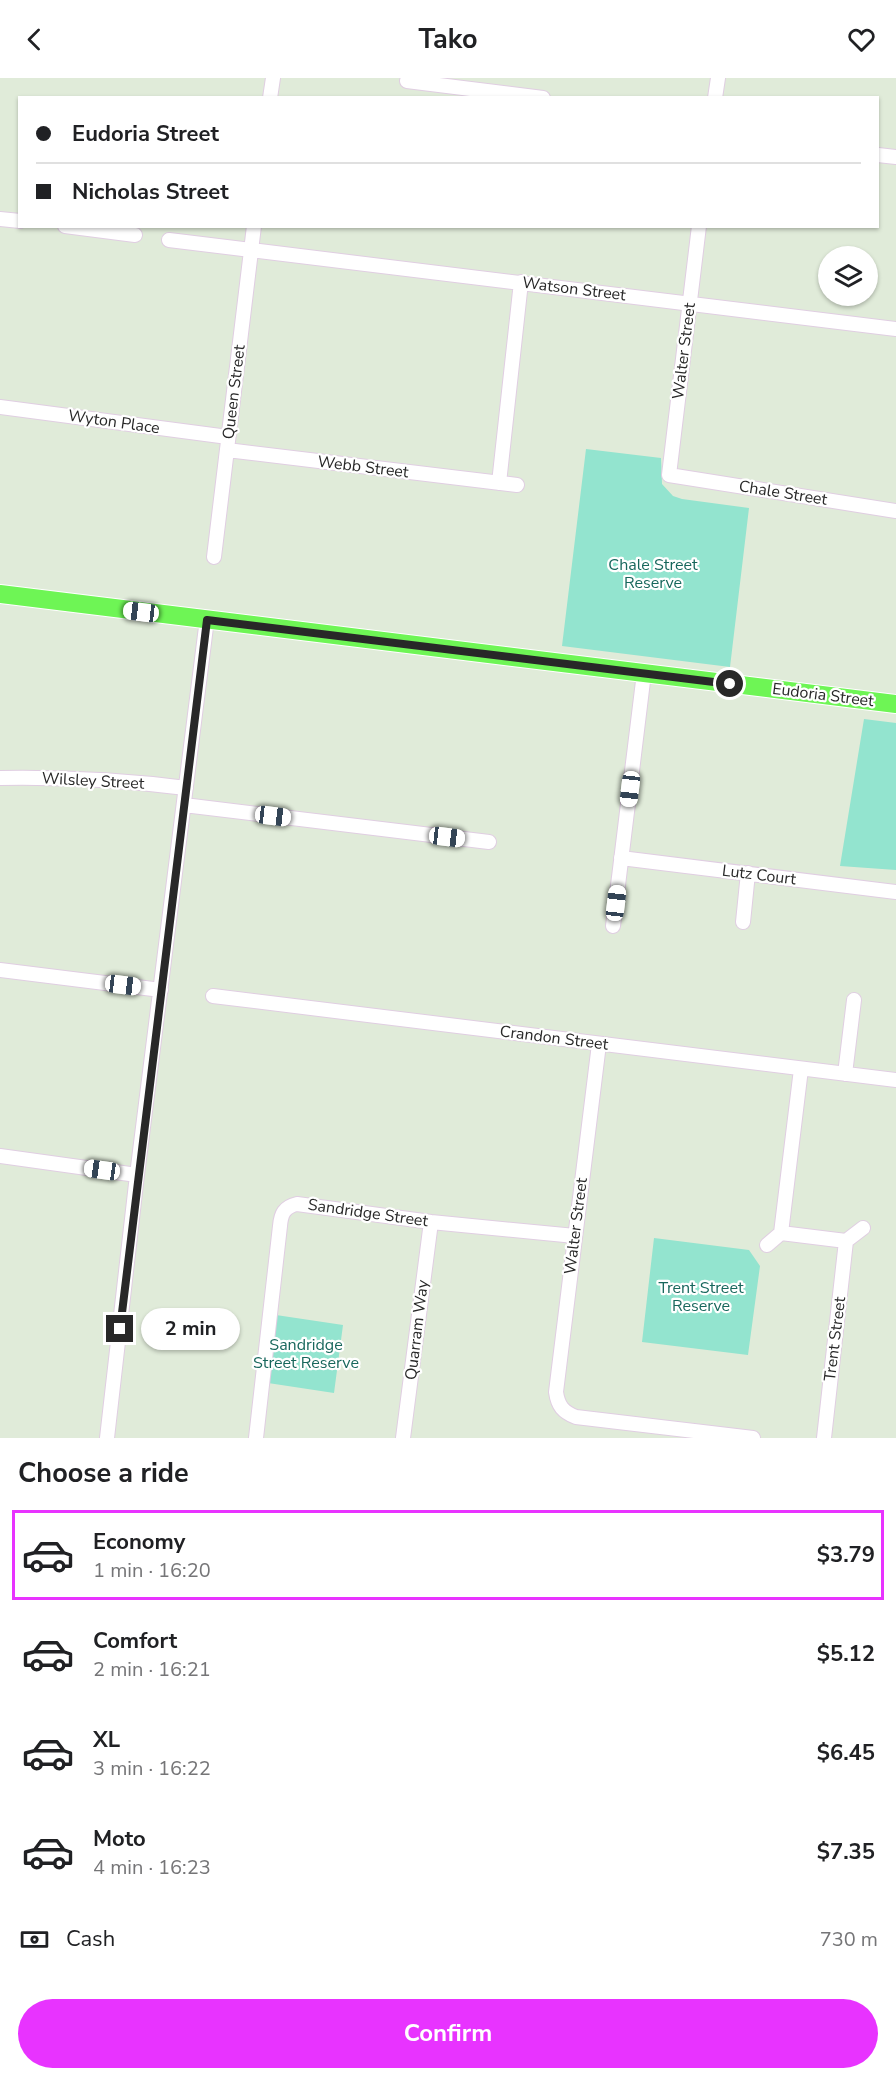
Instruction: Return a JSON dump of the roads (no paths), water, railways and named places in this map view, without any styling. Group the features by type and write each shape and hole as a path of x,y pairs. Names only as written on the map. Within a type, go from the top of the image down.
{"main road":[{"name":"Eudoria Street","path":"0,594 896,704"}],"street":[{"path":"270,96 273,78"},
{"path":"715,96 718,78"},
{"path":"407,81 527,96"},
{"path":"879,155 896,157"},
{"path":"0,219 18,221"},
{"path":"81,228 135,235"},
{"name":"Queen Street","path":"214,557 254,228"},
{"name":"Walter Street","path":"669,475 699,228"},
{"name":"Watson Street","path":"169,240 896,329"},
{"path":"499,483 521,282"},
{"name":"Wyton Place","path":"0,407 228,444"},
{"name":"Webb Street","path":"228,444 517,485"},
{"name":"Chale Street","path":"669,475 896,511"},
{"path":"107,1438 137,1175 207,620"},
{"path":"613,926 644,673"},
{"name":"Wilsley Street","path":"0,778 64,777 122,780 186,788"},
{"path":"184,805 489,842"},
{"name":"Lutz Court","path":"621,858 896,892"},
{"path":"743,922 748,873"},
{"path":"0,970 161,990"},
{"name":"Crandon Street","path":"213,996 896,1080"},
{"path":"845,1074 854,1000"},
{"name":"Walter Street","path":"599,1044 556,1392 561,1408 567,1414 576,1417 753,1438"},
{"path":"767,1245 781,1233 801,1069"},
{"path":"0,1156 137,1175"},
{"name":"Sandridge Street","path":"256,1438 280,1226 284,1210 297,1204 431,1222 575,1236"},
{"name":"Quarram Way","path":"403,1438 431,1222"},
{"path":"781,1233 846,1240 863,1228"},
{"name":"Trent Street","path":"824,1438 846,1240"}],"park label":[{"name":"Chale Street Reserve","path":"653,574"},
{"name":"Trent Street Reserve","path":"701,1297"},
{"name":"Sandridge Street Reserve","path":"306,1354"}]}
